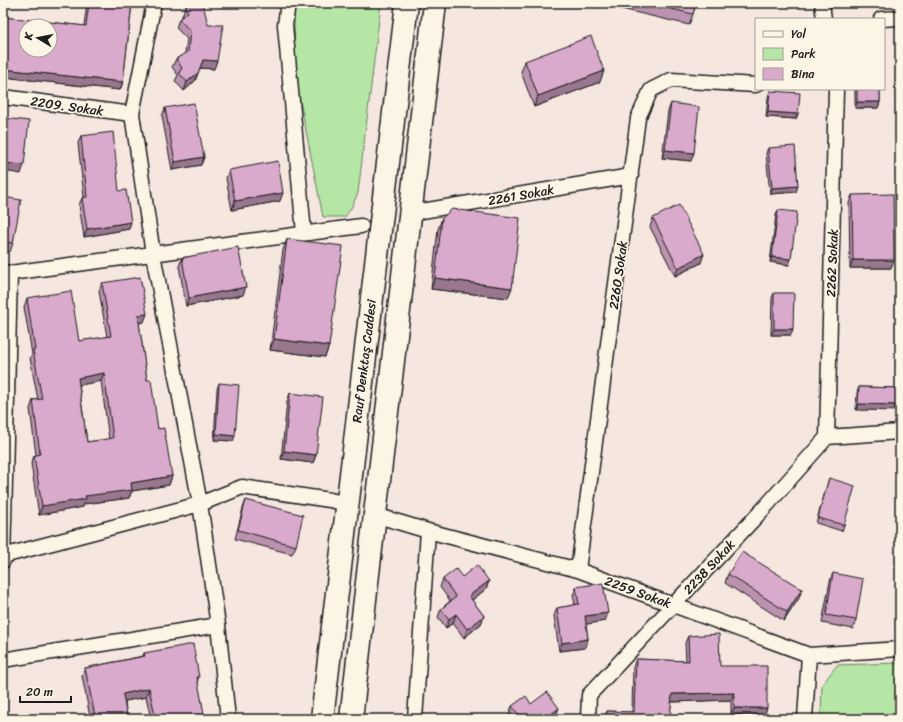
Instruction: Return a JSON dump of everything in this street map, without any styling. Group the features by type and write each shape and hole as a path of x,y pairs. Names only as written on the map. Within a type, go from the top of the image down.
{"main road":[{"name":"Rauf Denktaş Caddesi","path":"322,719 407,3"},
{"path":"351,719 435,3"}],"street":[{"path":"154,3 132,114 153,254 200,504 218,625 228,719"},
{"path":"288,3 285,25 304,233"},
{"path":"822,3 824,18"},
{"path":"885,19 900,18"},
{"name":"2260 Sokak","path":"578,570 638,118 651,90 670,80 755,85"},
{"name":"2262 Sokak","path":"827,437 836,90"},
{"name":"2209. Sokak","path":"3,97 132,114"},
{"name":"2261 Sokak","path":"410,213 631,176"},
{"path":"347,504 330,500 242,487 200,504 3,558 6,272 362,226"},
{"path":"827,437 900,432"},
{"name":"2238 Sokak","path":"588,719 589,695 768,505 827,437"},
{"name":"2259 Sokak","path":"375,515 428,531 578,570 809,655 900,649"},
{"path":"415,719 428,531"},
{"path":"3,660 218,625"},
{"path":"805,719 809,655"}],"green space":[{"path":"295,3 381,3 358,193 345,217 323,217 295,75"},
{"path":"900,663 900,719 821,719 822,685 837,665"}],"building":[{"path":"89,3 132,3 123,82 3,69 3,17 18,19 18,58 58,58 58,23 86,26"},
{"path":"193,3 200,3 204,8 208,25 223,25 217,61 203,60 198,73 187,82 179,73 182,68 176,59 188,52 190,31 179,19 188,12 185,7"},
{"path":"646,3 696,3 693,14"},
{"path":"591,36 604,71 538,96 525,61"},
{"path":"857,90 880,90 880,102 857,102"},
{"path":"770,91 800,93 798,114 768,112"},
{"path":"194,103 204,157 175,162 165,108"},
{"path":"671,103 699,107 694,153 665,150"},
{"path":"3,118 29,121 24,165 3,163"},
{"path":"113,132 119,191 126,190 131,222 87,229 82,198 87,197 81,136"},
{"path":"795,146 798,186 772,188 768,148"},
{"path":"278,161 283,193 235,201 229,170"},
{"path":"893,194 894,260 853,260 852,195"},
{"path":"3,197 21,200 13,243 3,242"},
{"path":"679,205 704,254 678,268 653,218"},
{"path":"452,209 520,218 512,288 435,278 442,218"},
{"path":"778,210 797,212 791,259 772,257"},
{"path":"287,239 343,246 329,346 274,339"},
{"path":"238,247 246,287 189,298 182,258"},
{"path":"140,277 147,314 138,315 147,380 151,380 158,429 164,428 172,476 131,483 132,490 85,496 86,499 42,506 34,456 40,454 33,400 42,399 33,350 35,350 27,298 71,291 79,341 111,336 102,283","holes":["104,373 113,438 87,442 78,378"]},
{"path":"774,293 794,293 793,329 774,329"},
{"path":"219,383 239,385 235,436 216,434"},
{"path":"859,387 900,388 900,405 858,404"},
{"path":"290,393 323,397 316,455 284,451"},
{"path":"829,478 855,486 844,525 818,518"},
{"path":"246,500 303,515 296,546 238,530"},
{"path":"742,552 802,589 787,612 728,574"},
{"path":"477,565 489,581 469,596 484,616 467,629 456,614 449,619 441,609 456,597 443,579 456,569 462,577"},
{"path":"833,573 863,579 856,620 826,615"},
{"path":"603,583 608,613 585,616 588,639 562,643 557,608 579,604 576,587"},
{"path":"719,634 720,666 767,666 767,708 734,708 734,693 672,694 670,719 606,719 607,711 634,712 636,659 689,661 688,636"},
{"path":"193,644 199,677 197,677 205,719 156,719 149,688 123,694 127,719 78,719 95,716 85,668 145,656 144,653"},
{"path":"547,692 559,708 545,719 522,719 512,706 526,696 531,704"}]}
